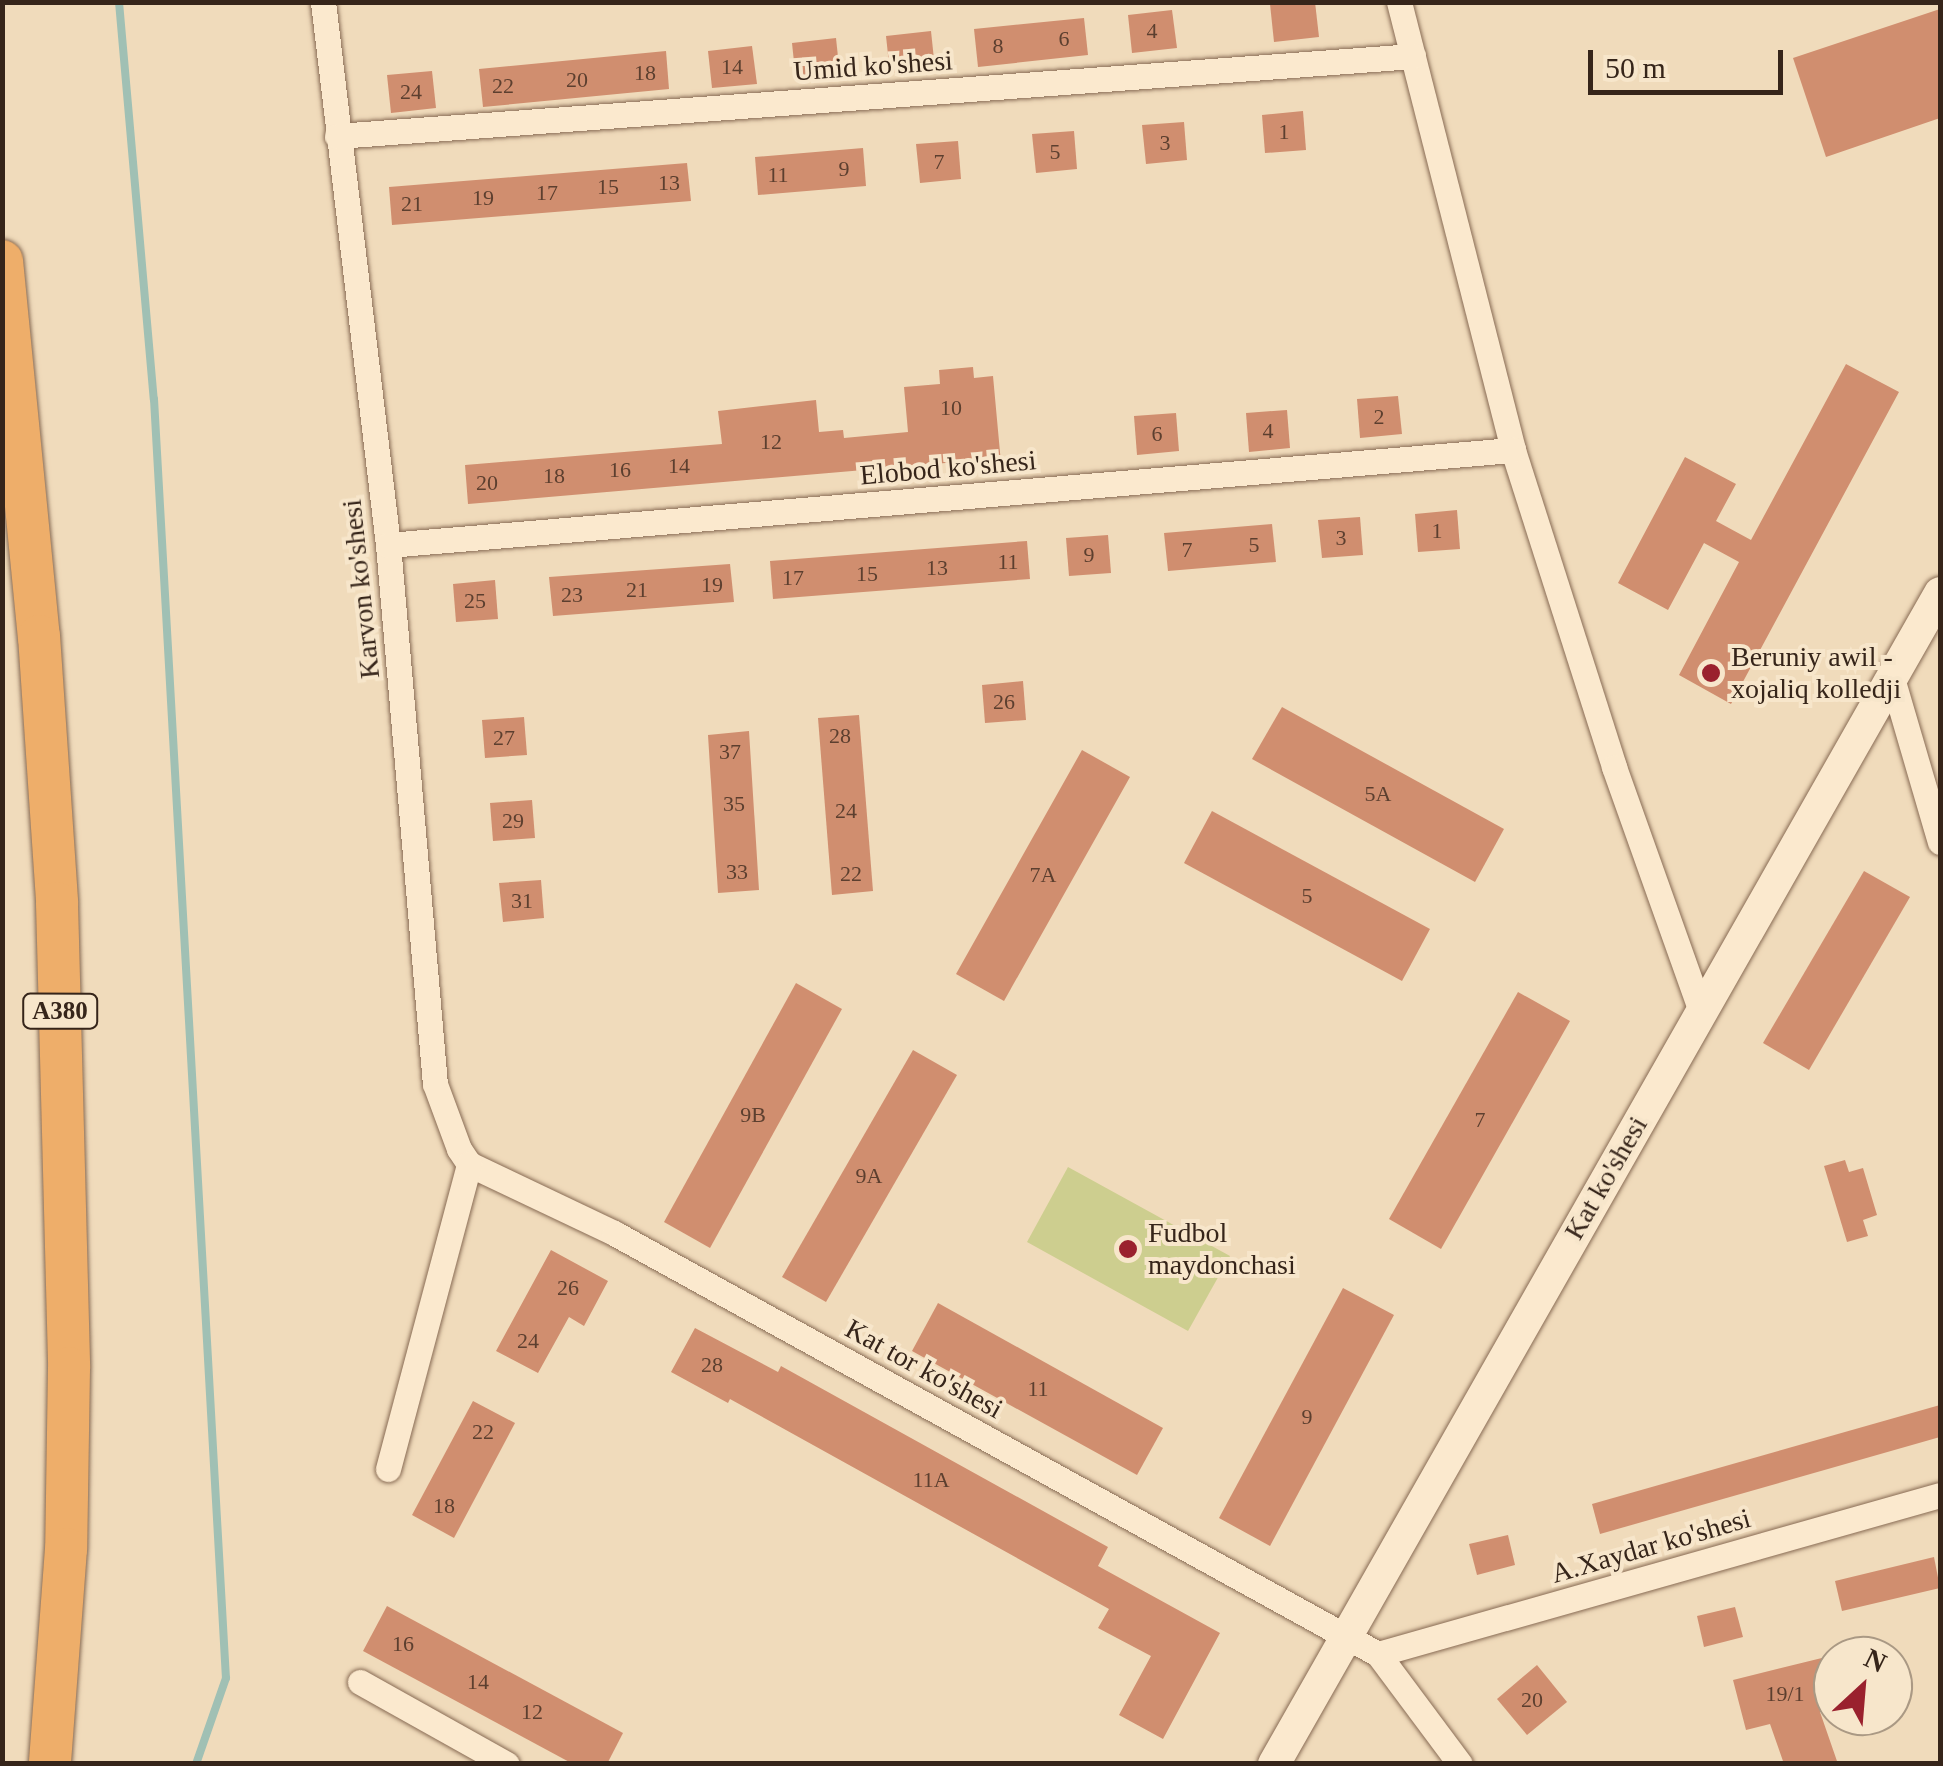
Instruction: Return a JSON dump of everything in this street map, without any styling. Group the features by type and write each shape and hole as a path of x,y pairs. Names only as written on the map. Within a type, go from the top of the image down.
{"highway":[{"name":"A380","path":"2,261 38,636 58,941 69,1368 66,1549 50,1764"}],"street":[{"name":"Karvon ko'shesi","path":"323,2 388,545 435,1084 459,1149 469,1164"},
{"path":"1399,2 1513,450 1614,766 1701,1011"},
{"name":"Umid ko'shesi","path":"337,136 1413,56"},
{"name":"Elobod ko'shesi","path":"388,545 1513,450"},
{"name":"Kat ko'shesi","path":"1274,1764 1940,593"},
{"path":"1892,678 1940,842"},
{"path":"388,1469 469,1164"},
{"name":"Kat tor ko'shesi","path":"469,1164 614,1233 1378,1654"},
{"name":"A.Xaydar ko'shesi","path":"1378,1654 1940,1496"},
{"path":"1378,1654 1460,1764"},
{"path":"360,1682 507,1764"}],"green space":[{"name":"Fudbol maydonchasi","path":"1068,1167 1230,1256 1188,1331 1027,1242"}],"building":[{"path":"1315,2 1319,37 1274,42 1270,4"},
{"path":"1940,9 1940,118 1826,157 1793,58"},
{"path":"1172,10 1177,48 1132,53 1128,15"},
{"path":"1084,18 1088,55 978,67 974,29"},
{"path":"931,31 935,69 890,73 886,36"},
{"path":"836,38 840,76 796,81 792,43"},
{"path":"752,46 757,84 712,88 708,51"},
{"path":"666,51 669,89 483,107 479,69"},
{"path":"432,71 436,108 391,113 387,75"},
{"path":"1303,111 1306,150 1265,153 1262,115"},
{"path":"1184,122 1187,160 1146,164 1142,125"},
{"path":"1074,131 1077,169 1036,173 1032,134"},
{"path":"958,141 961,179 920,183 916,144"},
{"path":"863,148 866,186 758,195 755,157"},
{"path":"687,163 691,201 392,225 389,187"},
{"path":"1846,364 1899,392 1731,704 1679,675 1739,562 1704,543 1668,610 1618,583 1685,457 1736,484 1716,521 1751,540"},
{"path":"973,367 974,378 993,376 1001,463 978,464 979,473 958,474 957,462 468,504 465,465 722,444 718,411 816,400 819,432 843,430 844,438 908,432 904,387 940,384 939,370"},
{"path":"1398,396 1402,434 1360,438 1357,399"},
{"path":"1287,410 1290,448 1249,452 1246,413"},
{"path":"1176,413 1179,451 1137,455 1134,416"},
{"path":"1457,510 1460,549 1418,552 1415,514"},
{"path":"1360,517 1363,555 1322,558 1318,520"},
{"path":"1272,524 1276,562 1168,571 1164,533"},
{"path":"1108,535 1111,573 1069,576 1066,538"},
{"path":"1027,541 1030,579 773,599 770,561"},
{"path":"730,564 734,602 553,616 549,577"},
{"path":"495,580 498,619 456,622 453,584"},
{"path":"1023,681 1026,720 985,723 982,685"},
{"path":"1282,707 1504,829 1475,882 1252,759"},
{"path":"859,715 873,891 832,895 818,718"},
{"path":"524,717 527,755 485,758 482,720"},
{"path":"749,731 759,890 718,893 708,735"},
{"path":"1082,750 1130,777 1004,1001 956,974"},
{"path":"532,800 535,838 493,841 490,803"},
{"path":"1212,811 1430,929 1402,981 1184,863"},
{"path":"1864,871 1910,897 1809,1070 1763,1043"},
{"path":"541,880 544,918 503,922 499,883"},
{"path":"796,983 842,1009 710,1248 664,1222"},
{"path":"1518,992 1570,1021 1441,1249 1389,1219"},
{"path":"913,1050 957,1075 826,1302 782,1277"},
{"path":"1845,1160 1849,1172 1863,1168 1877,1215 1863,1220 1868,1236 1847,1242 1824,1166"},
{"path":"551,1250 608,1281 584,1326 569,1317 538,1373 496,1351"},
{"path":"1343,1288 1394,1315 1270,1546 1219,1518"},
{"path":"938,1303 1163,1428 1137,1475 912,1351"},
{"path":"695,1328 778,1372 781,1366 1108,1547 1098,1566 1220,1633 1163,1739 1119,1715 1151,1656 1098,1628 1109,1609 730,1399 728,1403 671,1372"},
{"path":"473,1401 515,1423 454,1538 412,1515"},
{"path":"1940,1405 1940,1437 1600,1534 1592,1504"},
{"path":"1508,1535 1515,1565 1477,1575 1469,1544"},
{"path":"1934,1557 1940,1588 1842,1611 1835,1581"},
{"path":"387,1606 623,1733 607,1764 573,1764 363,1651"},
{"path":"1735,1607 1743,1637 1704,1647 1697,1616"},
{"path":"1813,1660 1813,1736 1828,1736 1838,1764 1784,1764 1770,1724 1746,1730 1733,1680"},
{"path":"1537,1665 1567,1702 1527,1735 1497,1699"}],"waterway":[{"path":"119,2 154,399 226,1678 196,1764"}],"place":[{"name":"Beruniy awil - xojaliq kolledji","path":"1711,673"},
{"name":"Fudbol maydonchasi","path":"1128,1249"}]}
